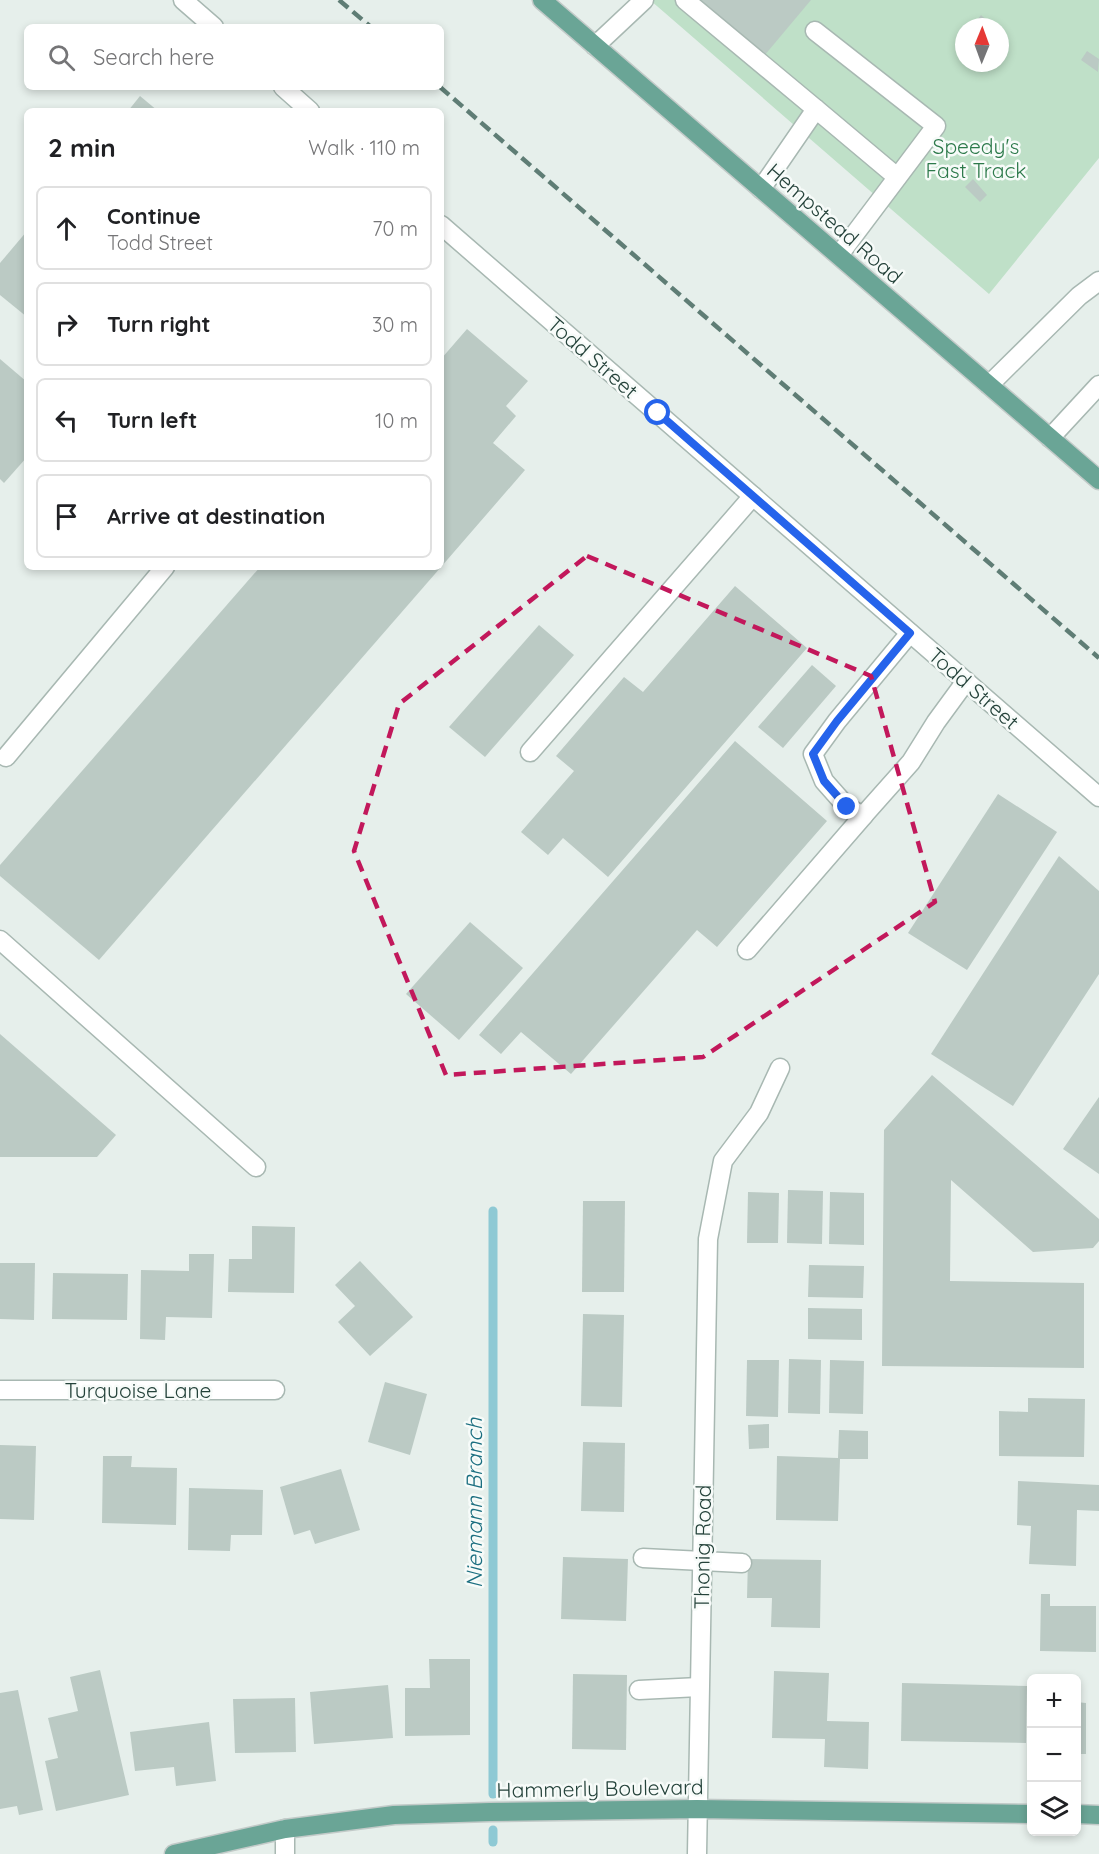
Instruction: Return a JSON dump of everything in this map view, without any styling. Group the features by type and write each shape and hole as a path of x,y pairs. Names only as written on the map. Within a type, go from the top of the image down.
{"main road":[{"name":"Hempstead Road","path":"542,0 1099,480"},
{"name":"Hammerly Boulevard","path":"174,1854 285,1829 394,1815 697,1809 1027,1814"},
{"path":"1081,1814 1099,1815"}],"street":[{"path":"183,0 211,24"},
{"path":"595,46 644,0"},
{"path":"685,0 897,177"},
{"path":"815,31 936,126 838,255"},
{"path":"286,90 307,108"},
{"path":"761,189 816,109"},
{"name":"Todd Street","path":"444,232 753,496 1099,797"},
{"path":"989,385 1079,296 1099,281"},
{"path":"1050,438 1099,385"},
{"path":"530,752 753,496"},
{"path":"6,757 162,570"},
{"path":"864,815 847,807 824,781 813,754 837,721 910,633"},
{"path":"747,950 911,762 966,681"},
{"path":"0,940 256,1167"},
{"name":"Thonig Road","path":"697,1854 708,1239 723,1161 759,1113 780,1068"},
{"name":"Turquoise Lane","path":"0,1390 275,1390"},
{"path":"643,1558 742,1563"},
{"path":"639,1690 699,1687"},
{"path":"285,1829 285,1854"}],"highlighted area":[{"path":"587,556 871,676 935,902 703,1057 446,1075 354,851 399,704"}],"green space":[{"name":"Speedy's Fast Track","path":"650,0 1099,0 1099,158 989,294"}],"building":[{"path":"698,0 811,0 764,56"},
{"path":"1087,51 1099,59 1098,72 1081,60"},
{"path":"140,96 154,108 130,108"},
{"path":"973,179 987,195 980,202 965,187"},
{"path":"24,235 24,315 0,295 0,263"},
{"path":"467,329 528,381 506,406 516,416 493,443 525,470 444,564 444,356"},
{"path":"0,359 24,379 24,460 4,483 0,479"},
{"path":"257,570 438,570 99,960 0,876 0,865"},
{"path":"735,586 807,648 608,877 563,838 548,855 521,832 574,771 556,756 624,677 643,692"},
{"path":"539,625 574,655 485,757 449,727"},
{"path":"812,665 836,686 783,748 758,727"},
{"path":"735,741 827,821 717,947 697,930 571,1074 521,1032 501,1054 479,1035"},
{"path":"998,794 1057,832 967,970 908,933"},
{"path":"1059,856 1099,891 1099,974 1013,1106 931,1054"},
{"path":"470,922 523,968 459,1040 406,994"},
{"path":"0,1034 116,1135 97,1157 0,1157"},
{"path":"932,1075 1099,1219 1099,1241 1093,1248 1033,1252 951,1180 950,1281 1084,1283 1084,1368 882,1366 884,1130"},
{"path":"1099,1097 1099,1174 1063,1149"},
{"path":"788,1190 823,1191 822,1244 787,1243"},
{"path":"748,1192 779,1193 778,1243 747,1243"},
{"path":"830,1192 864,1193 864,1245 829,1244"},
{"path":"583,1201 625,1201 624,1292 582,1292"},
{"path":"252,1226 295,1227 294,1293 228,1292 229,1259 252,1259"},
{"path":"189,1254 214,1254 212,1318 166,1317 165,1340 140,1339 141,1270 189,1271"},
{"path":"360,1261 413,1317 370,1356 338,1322 355,1306 335,1285"},
{"path":"0,1263 35,1263 34,1320 0,1319"},
{"path":"809,1265 864,1266 863,1298 808,1297"},
{"path":"53,1273 128,1274 127,1320 52,1319"},
{"path":"808,1308 862,1309 862,1340 808,1339"},
{"path":"583,1314 624,1315 622,1407 581,1406"},
{"path":"789,1359 821,1360 820,1414 788,1413"},
{"path":"747,1360 779,1360 778,1417 746,1416"},
{"path":"830,1360 864,1361 863,1414 829,1413"},
{"path":"385,1382 427,1394 410,1455 368,1442"},
{"path":"1028,1398 1085,1399 1084,1457 999,1456 999,1411 1028,1412"},
{"path":"769,1424 769,1448 749,1449 748,1425"},
{"path":"839,1430 868,1431 868,1459 840,1459 838,1521 776,1520 777,1456 838,1458"},
{"path":"583,1442 625,1443 624,1512 581,1511"},
{"path":"0,1445 36,1446 34,1520 0,1519"},
{"path":"103,1456 132,1456 131,1467 177,1468 176,1525 102,1523"},
{"path":"341,1469 360,1530 315,1544 310,1530 294,1535 280,1487"},
{"path":"1018,1481 1099,1485 1099,1511 1077,1510 1076,1566 1029,1564 1031,1526 1017,1525"},
{"path":"189,1488 263,1490 262,1535 231,1535 230,1551 188,1550"},
{"path":"563,1557 628,1559 626,1621 561,1619"},
{"path":"748,1559 821,1560 820,1628 771,1627 772,1598 747,1598"},
{"path":"1041,1594 1050,1594 1050,1606 1096,1606 1096,1652 1040,1651"},
{"path":"429,1659 470,1659 470,1735 405,1736 405,1688 430,1688"},
{"path":"100,1670 129,1795 56,1811 45,1761 58,1758 48,1718 78,1711 70,1677"},
{"path":"774,1671 829,1673 827,1721 869,1722 868,1769 824,1767 825,1739 772,1738"},
{"path":"573,1674 627,1675 626,1750 572,1749"},
{"path":"902,1683 1027,1686 1026,1743 901,1741"},
{"path":"388,1685 393,1738 314,1744 310,1692"},
{"path":"18,1690 43,1810 19,1815 17,1806 0,1809 0,1693"},
{"path":"295,1698 296,1752 235,1753 233,1699"},
{"path":"1081,1702 1086,1703 1086,1754 1081,1754"},
{"path":"209,1722 216,1781 176,1786 174,1767 135,1771 130,1732"}],"waterway":[{"name":"Niemann Branch","path":"493,1211 493,1794"},
{"name":"Niemann Branch","path":"493,1830 493,1842"}],"railway":[{"path":"339,0 367,24"},
{"path":"443,90 1099,658"}],"route":[{"path":"658,413 910,633 837,721 813,754 824,781 847,807"}]}
